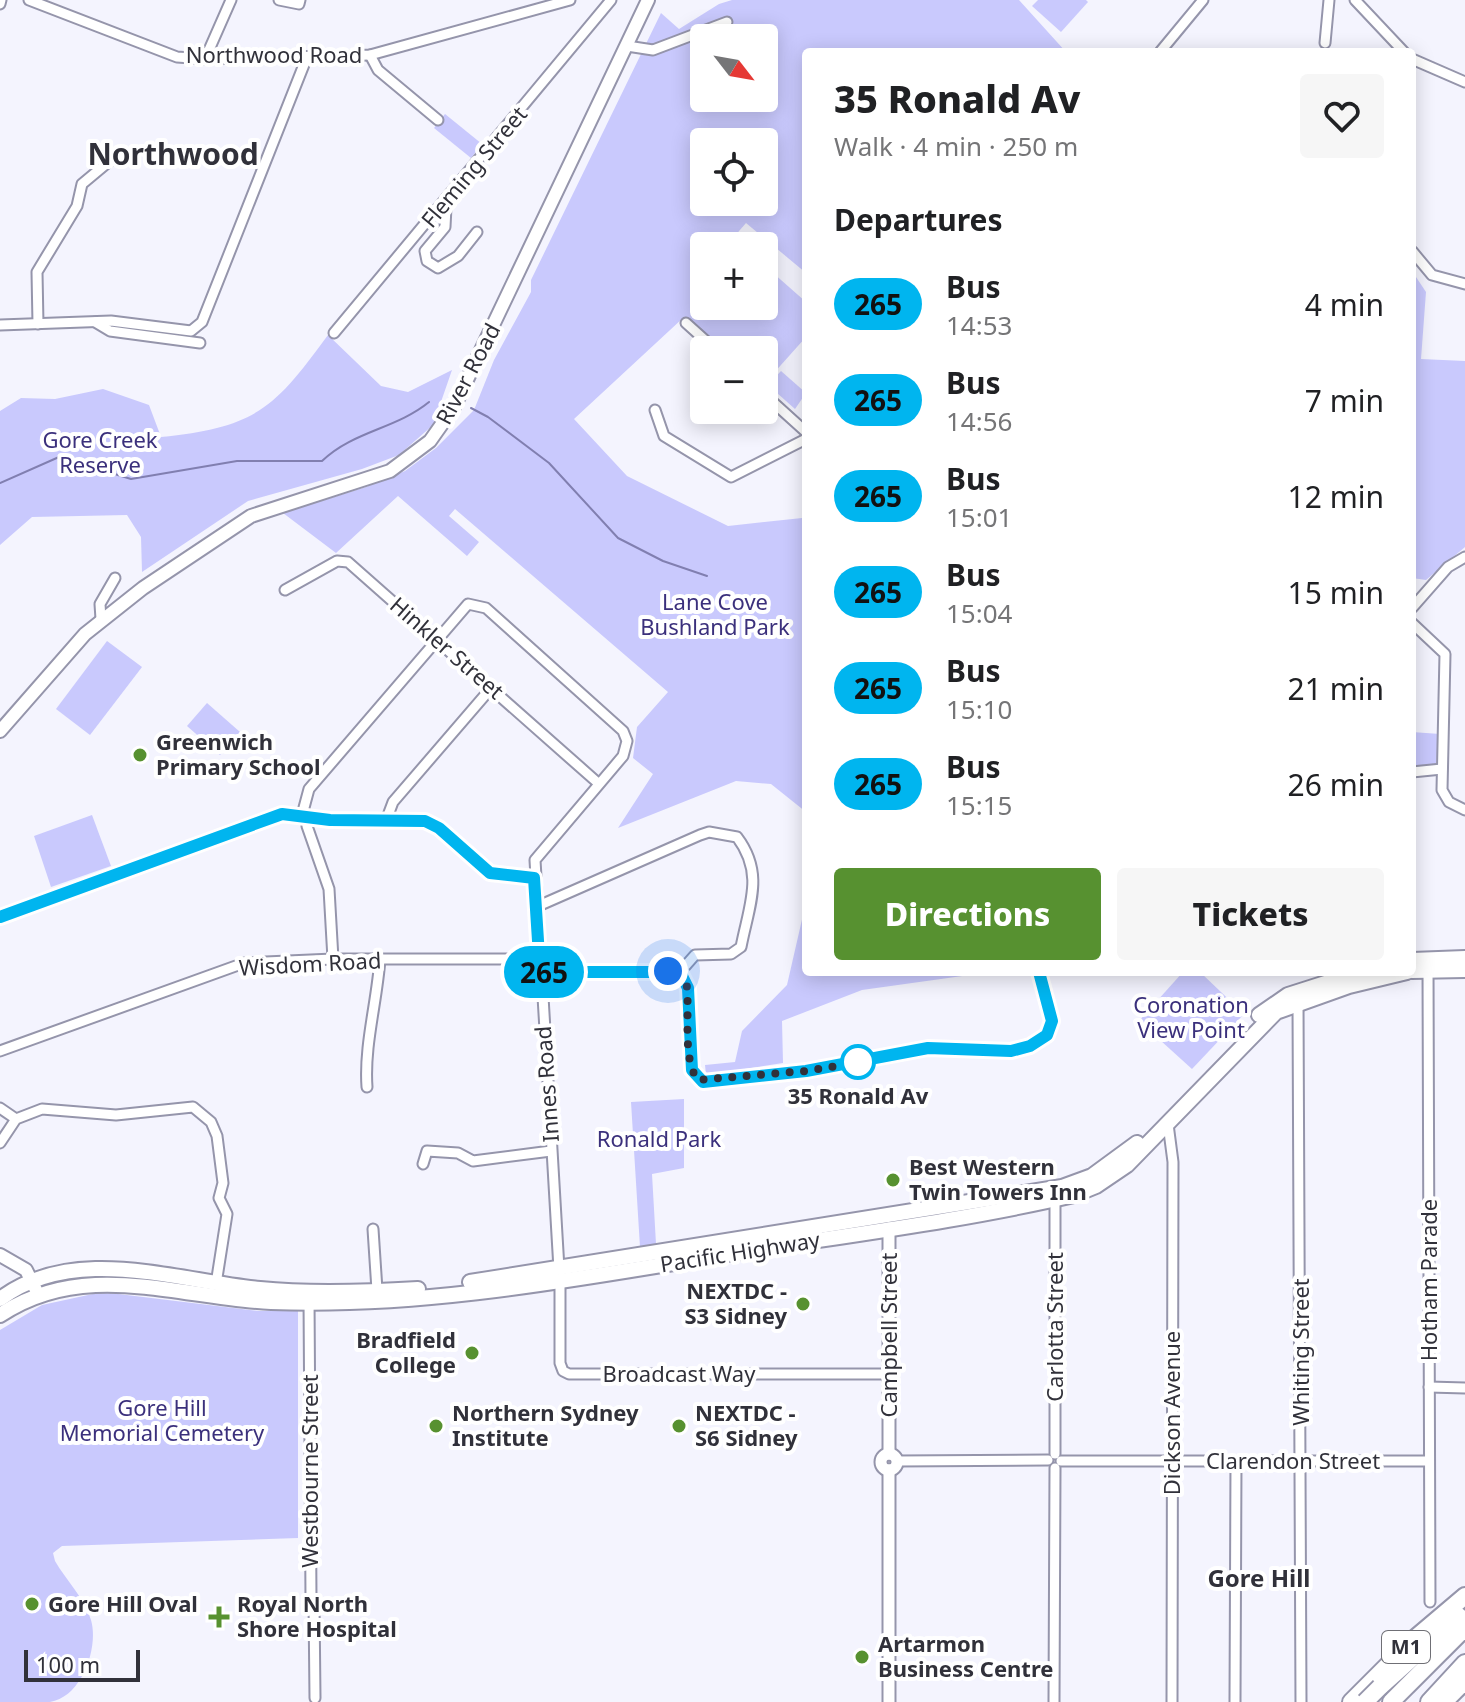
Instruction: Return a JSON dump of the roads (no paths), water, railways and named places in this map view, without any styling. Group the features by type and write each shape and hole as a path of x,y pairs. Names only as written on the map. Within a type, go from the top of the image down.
{"highway":[{"name":"M1","path":"1351,1702 1413,1640 1465,1596"},
{"path":"1365,1702 1465,1611"},
{"path":"1391,1702 1465,1628"},
{"path":"1403,1702 1465,1640"},
{"path":"1444,1702 1465,1663"},
{"path":"1429,1702 1456,1681"}],"main road":[{"name":"River Road","path":"0,731 101,619 233,525 265,509 377,477 403,464 430,441 460,395 648,0"},
{"name":"Pacific Highway","path":"1416,968 1428,963 1465,958"},
{"name":"Pacific Highway","path":"1416,961 1465,970"},
{"name":"Pacific Highway","path":"889,1222 1052,1189 1092,1176 1132,1148 1274,1002 1349,976"},
{"name":"Pacific Highway","path":"0,1299 35,1287 69,1270 99,1268 309,1296 417,1299 889,1222 1055,1200 1086,1191 1112,1176 1168,1124 1272,1016 1298,1003 1380,976"},
{"path":"0,1255 26,1270 35,1287"},
{"name":"Pacific Highway","path":"0,1315 35,1287 99,1282 261,1301 560,1275"}],"street":[{"name":"Northwood Road","path":"29,0 177,57 205,59 370,55 568,0"},
{"path":"205,59 231,0"},
{"path":"279,0 299,4 300,0"},
{"name":"Fleming Street","path":"334,333 611,0"},
{"path":"1163,48 1203,0"},
{"path":"1325,43 1329,0"},
{"path":"1355,0 1400,48"},
{"path":"627,46 653,50 727,22"},
{"path":"370,55 378,70 438,120"},
{"path":"0,325 94,322 191,331 202,322 307,57"},
{"path":"1416,63 1465,82"},
{"path":"38,324 37,272 77,206 82,184 118,154"},
{"path":"443,204 446,207 445,227 425,251 427,261 438,268 458,256 477,232"},
{"path":"1416,256 1432,275 1451,283 1465,284"},
{"path":"94,322 110,331 200,343"},
{"path":"686,323 700,336"},
{"path":"778,407 802,428"},
{"path":"655,410 664,436 731,477 802,441"},
{"path":"1416,603 1441,574 1465,557"},
{"name":"Hinkler Street","path":"285,590 332,563 345,560 598,783"},
{"path":"101,619 100,604 115,578"},
{"name":"Innes Road","path":"436,639 463,607 480,604 617,723 627,741 623,756 538,852 534,878 560,1275"},
{"path":"1416,627 1445,654 1444,795 1465,810"},
{"path":"333,959 329,889 305,816 309,789 436,639"},
{"path":"387,818 393,802 492,687"},
{"path":"1416,772 1442,769"},
{"path":"0,917 282,814 330,820 387,818 432,823 490,873 534,878"},
{"path":"536,907 709,832 737,837 751,857 753,873 741,947 731,954 695,955 680,972 540,972"},
{"name":"Wisdom Road","path":"0,1051 244,963 333,959 539,959"},
{"path":"367,1087 366,1055 376,1015 380,959"},
{"name":"Hotham Parade","path":"1428,963 1430,1602"},
{"path":"680,972 688,988 692,1070 703,1082 806,1071 928,1048 1004,1052 1024,1048 1047,1035 1052,1021 1040,976"},
{"name":"Whiting Street","path":"1298,1003 1301,1702"},
{"path":"0,1143 16,1119 42,1109 116,1115 193,1107 201,1112 217,1136 223,1183 219,1198 227,1214 216,1284"},
{"path":"0,1108 16,1119"},
{"name":"Dickson Avenue","path":"1168,1124 1173,1162 1172,1702"},
{"path":"423,1164 427,1151 458,1153 473,1161 551,1151"},
{"name":"Carlotta Street","path":"1054,1702 1055,1200"},
{"name":"Campbell Street","path":"889,1222 888,1374 892,1462 889,1702"},
{"path":"373,1229 377,1290"},
{"name":"Broadcast Way","path":"560,1275 560,1363 563,1371 569,1374 888,1374"},
{"name":"Westbourne Street","path":"309,1296 311,1598 314,1603 315,1698"},
{"path":"1429,1387 1465,1388"},
{"name":"Clarendon Street","path":"892,1462 1172,1459 1236,1462 1428,1461"},
{"path":"1235,1702 1236,1462"}],"waterway":[{"path":"0,483 59,457 131,479 237,461 322,461 347,443 403,418 429,402"},
{"path":"471,408 488,417 549,463 618,538 663,561 707,576"}],"place":[{"name":"Greenwich Primary School","path":"140,755"},
{"name":"35 Ronald Av","path":"858,1062"},
{"name":"Best Western Twin Towers Inn","path":"893,1180"},
{"name":"NEXTDC - S3 Sidney","path":"803,1304"},
{"name":"Bradfield College","path":"472,1353"},
{"name":"Northern Sydney Institute","path":"436,1426"},
{"name":"NEXTDC - S6 Sidney","path":"679,1426"},
{"name":"Gore Hill Oval","path":"32,1604"},
{"name":"Royal North Shore Hospital","path":"219,1617"},
{"name":"Artarmon Business Centre","path":"862,1657"}],"district":[{"name":"Northwood","path":"173,155"},
{"name":"Gore Hill","path":"1259,1579"}],"park label":[{"name":"Gore Creek Reserve","path":"100,452"},
{"name":"Lane Cove Bushland Park","path":"715,614"},
{"name":"Coronation View Point","path":"1191,1018"},
{"name":"Ronald Park","path":"659,1139"},
{"name":"Gore Hill Memorial Cemetery","path":"162,1420"}]}
